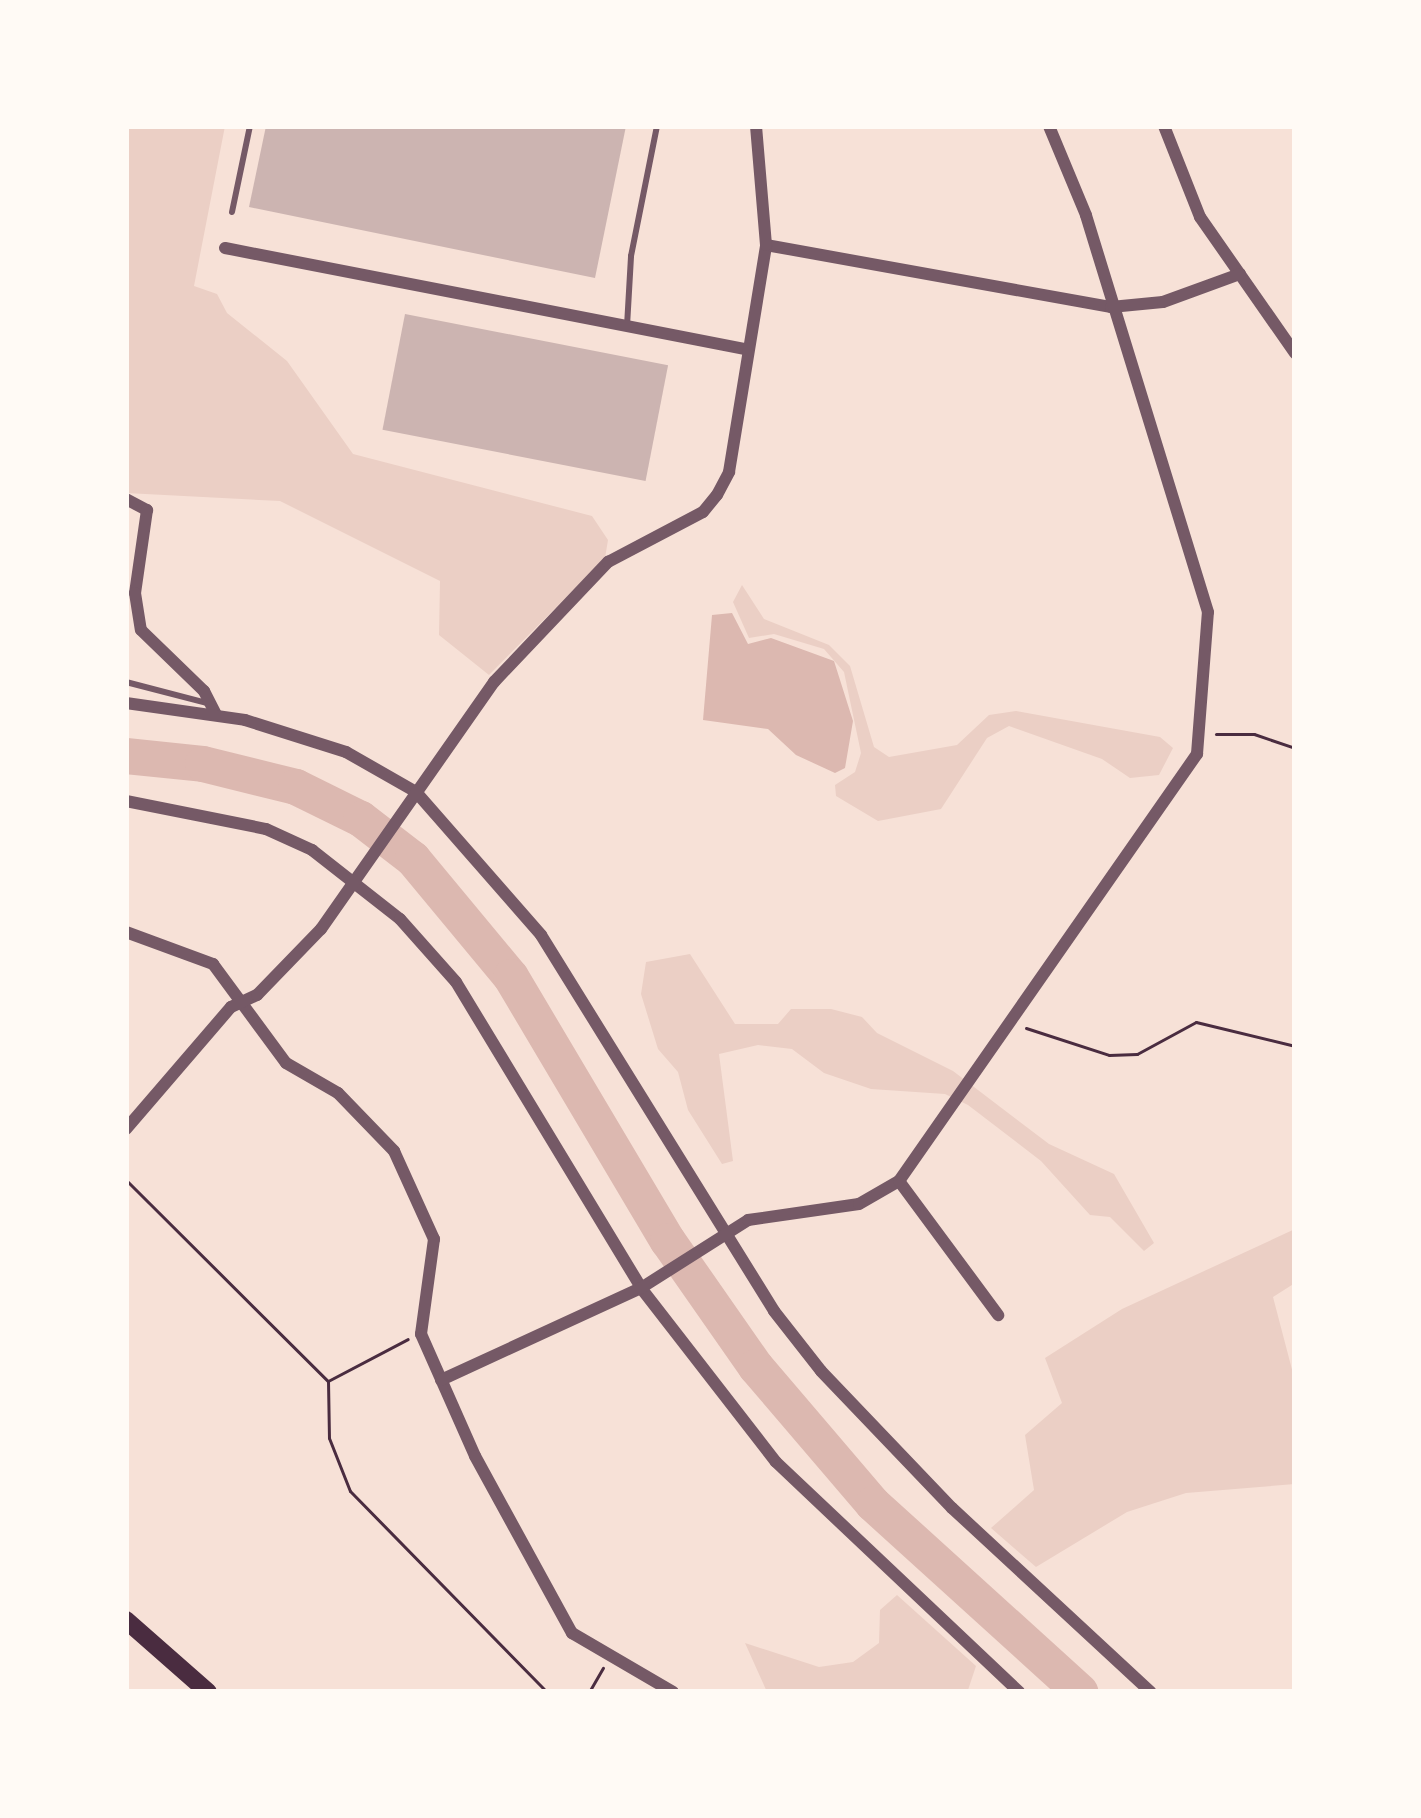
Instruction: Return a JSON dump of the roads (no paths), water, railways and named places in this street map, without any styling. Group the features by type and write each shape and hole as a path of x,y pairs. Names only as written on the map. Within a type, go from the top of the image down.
{"main road":[{"path":"126,1620 208,1692"}],"street":[{"path":"126,1129 243,1001 321,929 494,682 608,562 703,512 717,496 729,472 745,349 766,244 756,126"},
{"path":"441,1380 644,1286 721,1235 773,1212 859,1204 899,1181 1189,771 1202,734 1208,612 1049,126"},
{"path":"1164,126 1200,217 1295,352"},
{"path":"766,244 1111,307 1162,302 1240,274"},
{"path":"225,248 745,349"},
{"path":"126,499 147,510 135,592 141,630 213,708"},
{"path":"126,703 213,708 346,752 414,796 541,935 721,1235 821,1371 896,1452 1151,1692"},
{"path":"126,800 229,815 312,850 357,876 456,982 644,1286 776,1462 1019,1692"},
{"path":"126,932 213,964 286,1063 358,1110 409,1177 437,1261 421,1334 548,1594 572,1633 673,1692"},
{"path":"899,1181 998,1315"}],"lane":[{"path":"232,212 250,126"},
{"path":"627,326 631,256 657,126"},
{"path":"126,682 213,708"}],"waterway":[{"path":"126,756 203,764 296,787 361,819 413,859 511,977 668,1241 756,1367 873,1504 1080,1692"}]}
